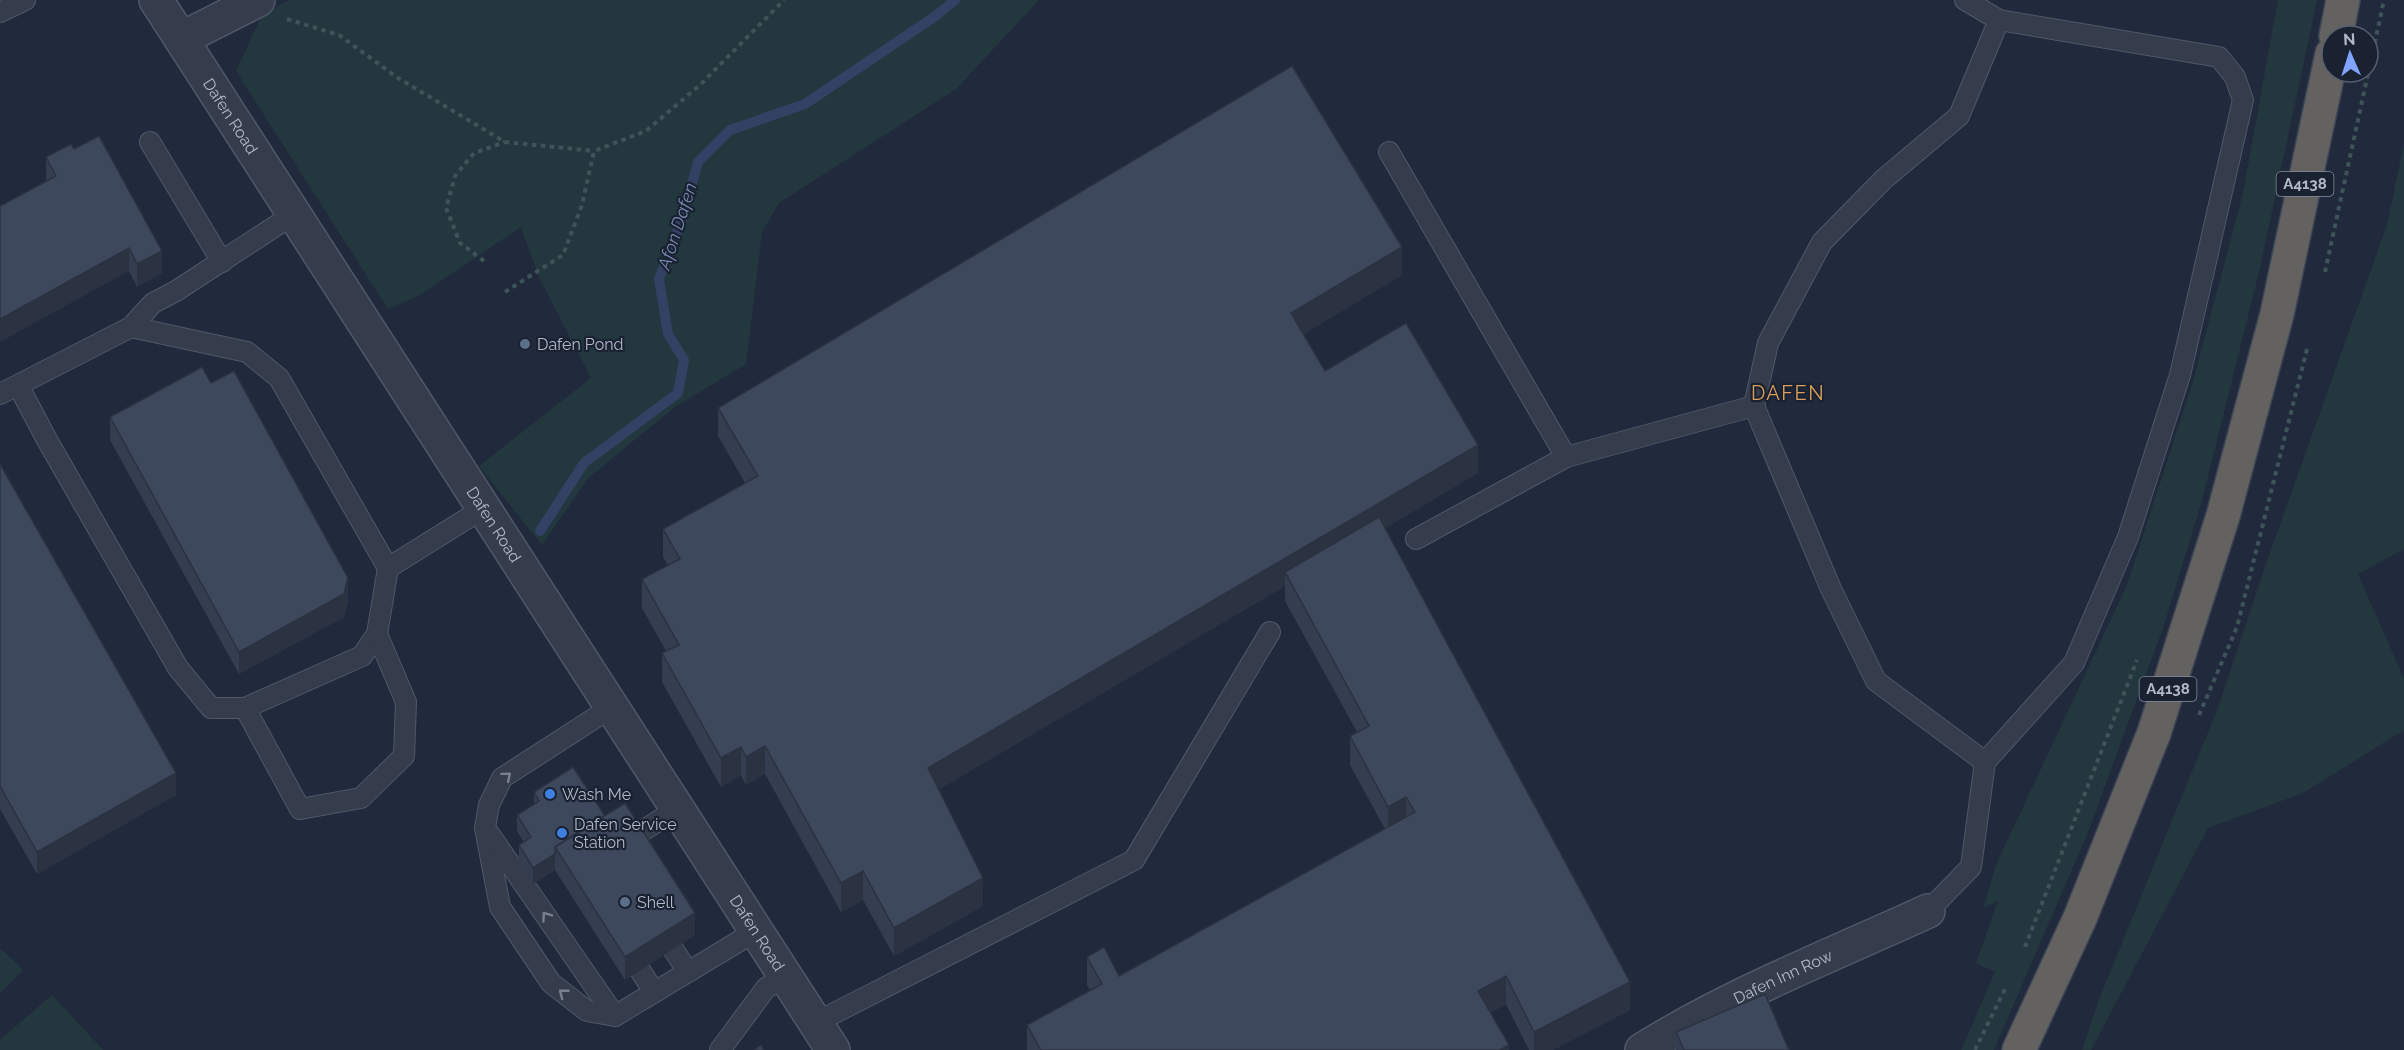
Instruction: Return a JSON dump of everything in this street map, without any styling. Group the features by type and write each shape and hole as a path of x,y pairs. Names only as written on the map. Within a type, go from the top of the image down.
{"highway":[{"path":"2338,24 2343,0"},
{"name":"A4138","path":"2019,1050 2080,918 2154,733 2223,516 2277,314 2326,84"}],"street":[{"name":"Dafen Road","path":"156,0 833,1050"},
{"path":"182,39 268,8"},
{"name":"Dafen Inn Row","path":"1642,1050 1683,1024 1755,989 1928,911"}],"lane":[{"path":"0,12 25,0"},
{"path":"1928,911 1971,867 1985,762 2074,663 2128,537 2180,375 2242,100 2235,77 2219,57 1999,20 1965,0"},
{"path":"1985,762 1876,681 1831,589 1754,406 1768,343 1822,242 1884,179 1959,116 1999,20"},
{"path":"150,142 222,262"},
{"path":"1389,152 1566,457"},
{"path":"0,394 131,327 153,303 222,262 294,214"},
{"path":"18,385 52,450 178,668 211,708 245,708 362,656 377,634 388,568 279,378 247,352 131,327"},
{"path":"1416,539 1566,457 1754,406"},
{"path":"388,568 484,508"},
{"path":"815,1023 1134,860 1270,632"},
{"path":"245,708 300,809 361,798 404,756 406,702 377,634"},
{"path":"612,707 502,778 489,805 485,828 500,907 550,983 587,1011 615,1016 756,931"},
{"path":"633,837 677,809"},
{"path":"485,828 615,1016"},
{"path":"673,949 688,972"},
{"path":"640,970 654,992"},
{"path":"720,1050 766,988 786,976"}],"path":[{"path":"268,8 339,35 398,78 505,142 594,151 646,131 701,84 784,0"},
{"path":"484,261 460,243 446,208 455,176 474,153 505,142"},
{"path":"505,292 563,255 582,205 594,151"},
{"path":"2021,957 2138,659"},
{"path":"1975,1050 2006,988"}],"green space":[{"path":"290,0 1039,0 956,89 779,203 762,232 746,364 675,407 588,478 542,545 479,466 591,378 539,277 521,227 418,296 388,309 236,71 262,15"},
{"path":"2278,0 2317,0 2259,272 2201,504 2163,628 2088,832 1994,1050 1961,1050 1995,972 1976,963 1998,901 1984,907 1996,865 2127,585 2193,382 2243,193"},
{"path":"2404,144 2404,549 2358,574 2404,679 2404,730 2303,793 2208,828 2091,1050 2082,1050 2100,997 2218,708 2265,567 2387,225"},
{"path":"0,948 23,970 0,993"},
{"path":"52,995 103,1050 0,1050 0,1040"}],"building":[{"path":"1292,66 1402,247 1291,313 1325,371 1406,323 1478,445 928,768 983,878 894,928 863,871 841,883 765,746 746,757 741,747 721,758 662,653 679,645 642,579 680,559 663,529 758,476 718,408"},
{"path":"99,136 162,251 137,264 129,248 0,319 0,206 56,176 46,157 71,144 74,149"},
{"path":"202,367 211,383 234,371 348,578 344,594 239,652 110,417"},
{"path":"0,464 176,773 37,852 0,786"},
{"path":"1379,517 1630,982 1534,1032 1506,976 1478,991 1509,1045 1500,1050 1041,1050 1027,1025 1102,984 1087,957 1104,947 1119,976 1415,812 1406,797 1388,807 1350,736 1369,726 1285,572"},
{"name":"Dafen Service Station","path":"573,767 605,816 555,847 555,854 533,868 519,845 531,837 517,815 539,801 534,792"},
{"name":"Shell","path":"625,803 695,913 625,957 555,847"},
{"path":"1765,994 1789,1050 1684,1050 1676,1032"},
{"path":"761,1045 764,1050 754,1050"}],"waterway":[{"name":"Afon Dafen","path":"540,531 584,463 678,393 684,360 668,334 659,279 681,222 698,162 730,130 805,104 937,15 955,0"}],"place":[{"name":"Dafen Pond","path":"525,344"},
{"name":"Wash Me","path":"550,794"},
{"name":"Dafen Service Station","path":"562,833"},
{"name":"Shell","path":"625,902"}],"district":[{"name":"DAFEN","path":"1788,393"}]}
